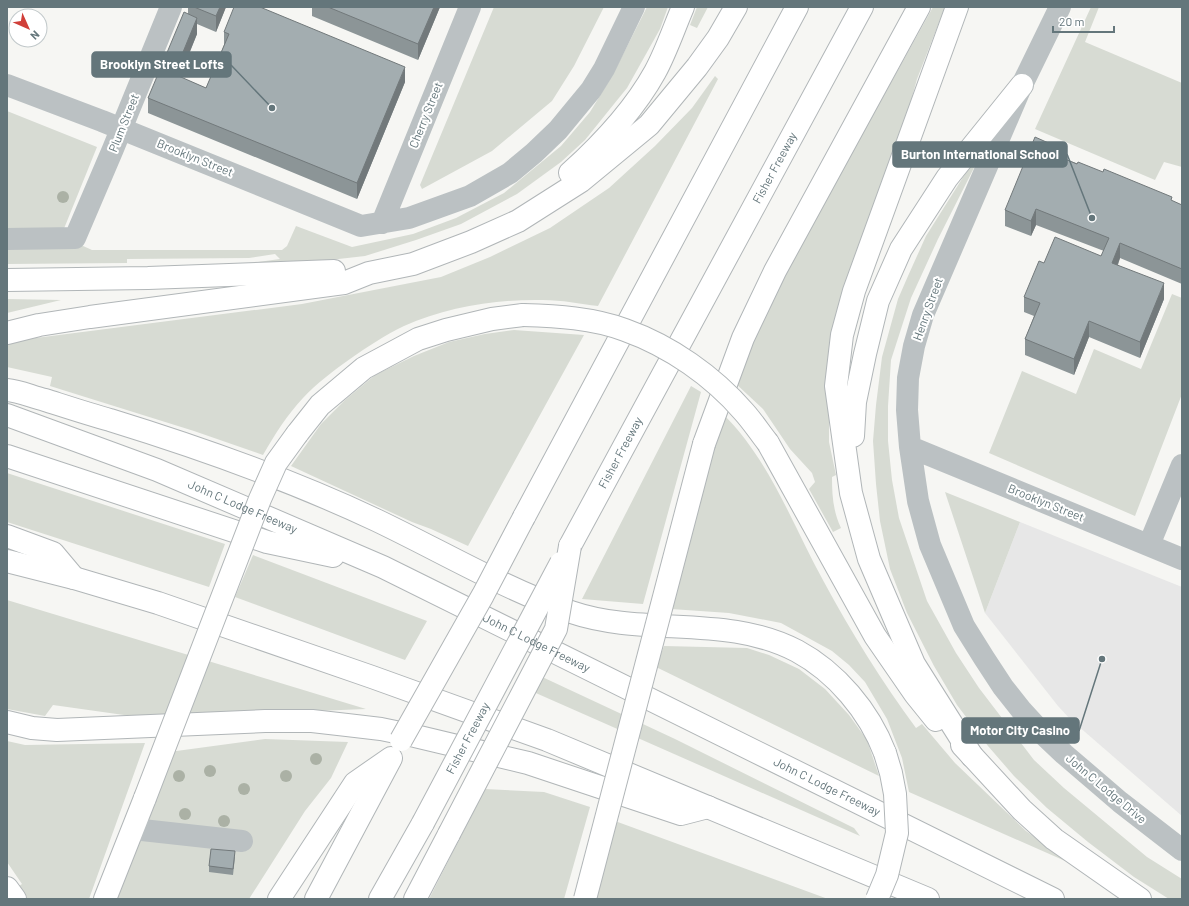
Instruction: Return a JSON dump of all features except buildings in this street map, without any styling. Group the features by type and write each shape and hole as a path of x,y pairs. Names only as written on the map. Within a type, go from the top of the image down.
{"highway":[{"path":"518,221 590,154 629,111 655,72 682,7"},
{"path":"7,333 39,325 90,317 344,283 369,273 413,264 471,242 518,221 582,181 649,125 697,67 718,38 736,7"},
{"path":"760,76 786,7"},
{"path":"316,899 396,749 483,595 797,7"},
{"name":"Fisher Freeway","path":"380,899 423,823 570,546 862,7"},
{"path":"585,899 704,444 743,338 775,271 919,7"},
{"path":"957,7 854,291 842,335 836,386 851,493 869,559 914,664 972,756"},
{"path":"851,493 855,402 878,301 901,248 947,178 1022,85"},
{"path":"7,280 155,278 344,270 369,273"},
{"path":"106,899 260,499 276,463 320,405 364,368 418,339 446,330 492,319 523,315 557,316 598,322 625,330 651,341 681,357 713,381 728,395 745,413 768,444 875,636 932,716 972,756 1022,810 1054,839 1140,899"},
{"path":"7,390 131,427 210,453 302,488 375,520 525,594 574,613 612,621 716,629 759,636 799,652 843,686 860,708 879,737 885,753 895,794 897,833 887,875 877,899"},
{"name":"John C Lodge Freeway","path":"7,415 157,470 383,567 1053,899"},
{"path":"7,456 267,542 383,567"},
{"path":"7,536 53,553 74,578"},
{"path":"415,899 556,629 570,546"},
{"path":"7,561 158,602 547,740 928,899"},
{"path":"7,722 32,728 57,730 265,721 312,721 381,729 528,763 681,814 708,807"},
{"path":"279,899 355,782 396,749"},
{"path":"7,888 15,899"}],"street":[{"name":"Plum Street","path":"7,239 75,238 171,7"},
{"name":"Cherry Street","path":"382,222 470,7"},
{"name":"Brooklyn Street","path":"7,86 121,129 361,226 409,218 470,196 510,173 534,153 563,125 591,90 604,69 634,7"},
{"name":"Henry Street","path":"964,626 930,545 918,501 910,447 907,410 908,378 914,346 923,315 1022,85 1060,7"},
{"name":"Brooklyn Street","path":"910,447 1182,559"},
{"path":"1149,545 1182,465"},
{"name":"John C Lodge Drive","path":"964,626 1003,687 1045,736 1109,793 1182,850"},
{"path":"133,829 242,841"}],"shaded area":[{"path":"494,7 604,7 574,66 552,101 492,151 422,189 420,185"},
{"path":"647,7 668,7 660,29 627,88 585,140 561,162 517,194 461,224 365,256 303,263 258,262 280,259 275,254 249,258 127,259 127,263 7,264 7,111 97,147 61,236 92,250 282,250 287,246 296,226 352,247 413,234 456,218 504,193 561,146 590,112 612,76"},
{"path":"697,7 708,7 697,28 690,25"},
{"path":"933,7 945,7 917,79 829,398 829,442 836,475 832,477 833,497 836,515 841,528 833,532 809,489 815,482 812,473 790,449 763,409 734,382 780,286 855,146"},
{"path":"1091,7 1099,7 1085,42 1182,83 1182,167 1164,162 1155,180 1035,129"},
{"path":"715,76 718,79 598,306 550,300 508,301 455,309 420,319 404,326 363,350 314,387 297,404 286,418 263,455 194,431 50,386 52,377 7,367 7,343 20,340 302,304 441,277 490,257 550,228 609,188 655,146 692,108"},
{"path":"982,152 938,239 911,298 891,360 888,406 888,441 892,480 899,518 927,601 956,653 979,688 1034,760 1064,788 1147,857 1182,879 1182,899 1169,899 1134,877 1047,808 1014,776 988,746 957,705 934,666 907,613 890,569 880,521 873,441 882,357 898,299 926,236 972,163"},
{"path":"1172,294 1182,298 1182,394 1135,516 989,453 1022,371 1076,394 1094,349 1141,369"},
{"path":"7,299 61,300 7,313"},
{"path":"514,330 584,335 468,546 291,466 321,424 345,400 375,375 414,356 449,342 485,334"},
{"path":"691,386 701,392 643,604 582,599"},
{"path":"722,413 739,431 767,472 812,560 845,619 879,675 916,728 922,724 955,763 1026,831 1072,864 909,792 902,758 887,719 865,682 849,665 832,651 781,623 729,613 671,609"},
{"path":"7,473 225,544 209,587 7,522"},
{"path":"945,492 1020,522 985,613"},
{"path":"1020,522 1182,587 1182,816 1070,719 1058,706 985,613"},
{"path":"253,555 427,621 405,660 235,597"},
{"path":"7,600 366,709 213,715 131,716 53,705 45,716 7,709"},
{"path":"664,646 747,648 769,655 799,669 825,689 849,715 867,740 879,776 656,667"},
{"path":"538,675 675,739 854,828 860,836 529,690"},
{"path":"265,739 348,742 331,778 305,811 249,899 117,899 169,752"},
{"path":"7,741 25,745 145,743 89,899 7,899 7,894 22,884 7,862"},
{"path":"485,789 544,792 590,807 564,899 429,899"},
{"path":"615,821 828,899 595,899"}],"place":[{"name":"Brooklyn Street Lofts","path":"272,108"},
{"name":"Burton International School","path":"1092,218"},
{"name":"Motor City Casino","path":"1102,659"}]}
